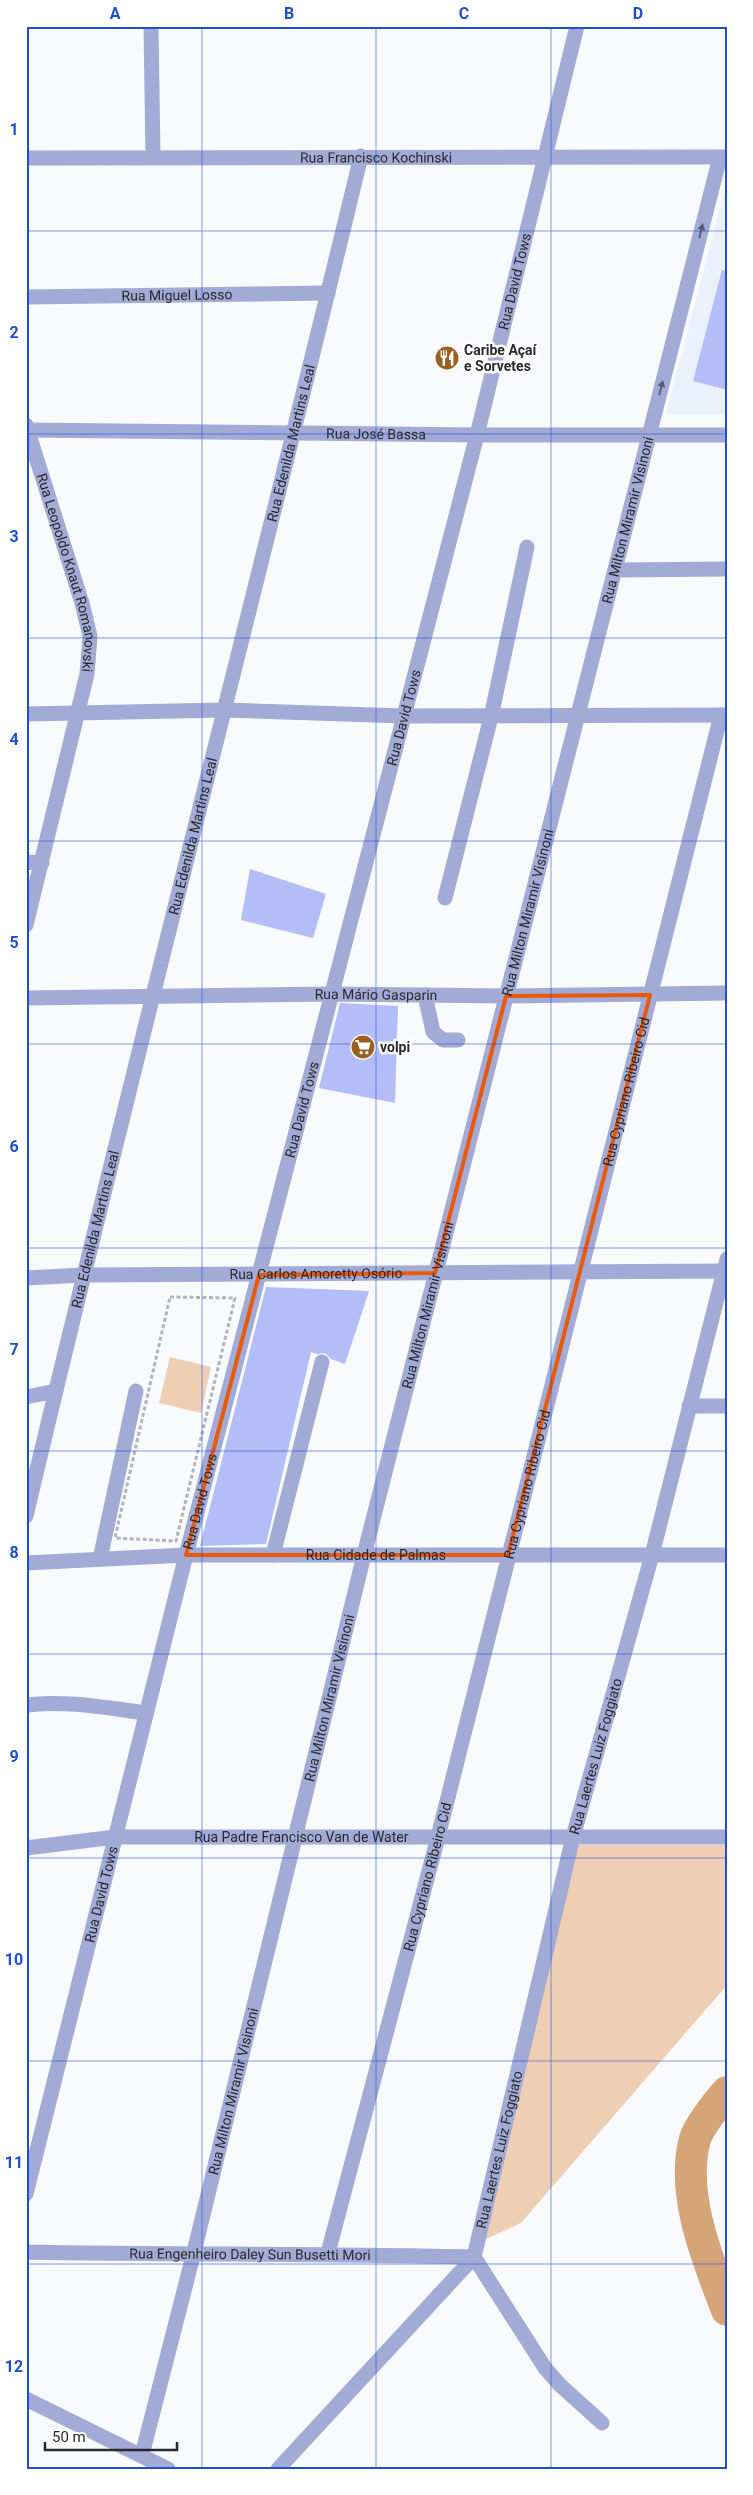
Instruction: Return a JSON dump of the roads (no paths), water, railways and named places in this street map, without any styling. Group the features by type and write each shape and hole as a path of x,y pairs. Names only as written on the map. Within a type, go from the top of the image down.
{"street":[{"path":"151,26 153,157"},
{"name":"Rua David Tows","path":"26,2194 186,1555 477,435 576,26"},
{"name":"Rua Francisco Kochinski","path":"26,158 361,156 723,157"},
{"name":"Rua Edenilda Martins Leal","path":"26,1516 83,1275 295,433 361,156"},
{"name":"Rua Milton Miramir Visinoni","path":"142,2456 193,2256 364,1555 649,435 723,157"},
{"name":"Rua Miguel Losso","path":"26,297 328,293"},
{"name":"Rua José Bassa","path":"27,428 477,435 727,435"},
{"name":"Rua Leopoldo Knaut Romanovski","path":"26,925 87,674 90,636 82,603 27,428"},
{"path":"446,898 491,716 527,547"},
{"path":"615,570 727,569"},
{"path":"26,714 224,710 404,716 724,715"},
{"name":"Rua Cypriano Ribeiro Cid","path":"328,2253 438,1837 650,995 724,715"},
{"path":"26,862 42,863"},
{"name":"Rua Mário Gasparin","path":"26,998 332,994 506,996 727,993"},
{"path":"425,995 433,1032 443,1040 458,1040"},
{"name":"Rua Carlos Amoretty Osório","path":"26,1278 83,1275 580,1273 726,1267"},
{"name":"Rua Laertes Luiz Foggiato","path":"474,2257 573,1837 652,1554 726,1267"},
{"path":"273,1555 281,1531 322,1362"},
{"path":"26,1397 56,1391"},
{"path":"100,1559 136,1391"},
{"path":"689,1406 727,1406"},
{"name":"Rua Cidade de Palmas","path":"26,1563 186,1555 727,1554"},
{"path":"26,1706 40,1704 92,1706 146,1713"},
{"name":"Rua Padre Francisco Van de Water","path":"26,1848 115,1837 573,1837 726,1833"},
{"name":"Rua Engenheiro Daley Sun Busetti Mori","path":"26,2252 193,2256 328,2253 474,2257"},
{"path":"278,2469 474,2257 544,2368 560,2386 602,2423"},
{"path":"26,2399 168,2469"}],"waterway":[{"path":"727,2092 700,2128 695,2139 691,2160 691,2182 698,2226 727,2310"}],"place":[{"name":"Caribe Açaí e Sorvetes","path":"447,358"},
{"name":"volpi","path":"363,1047"}]}
